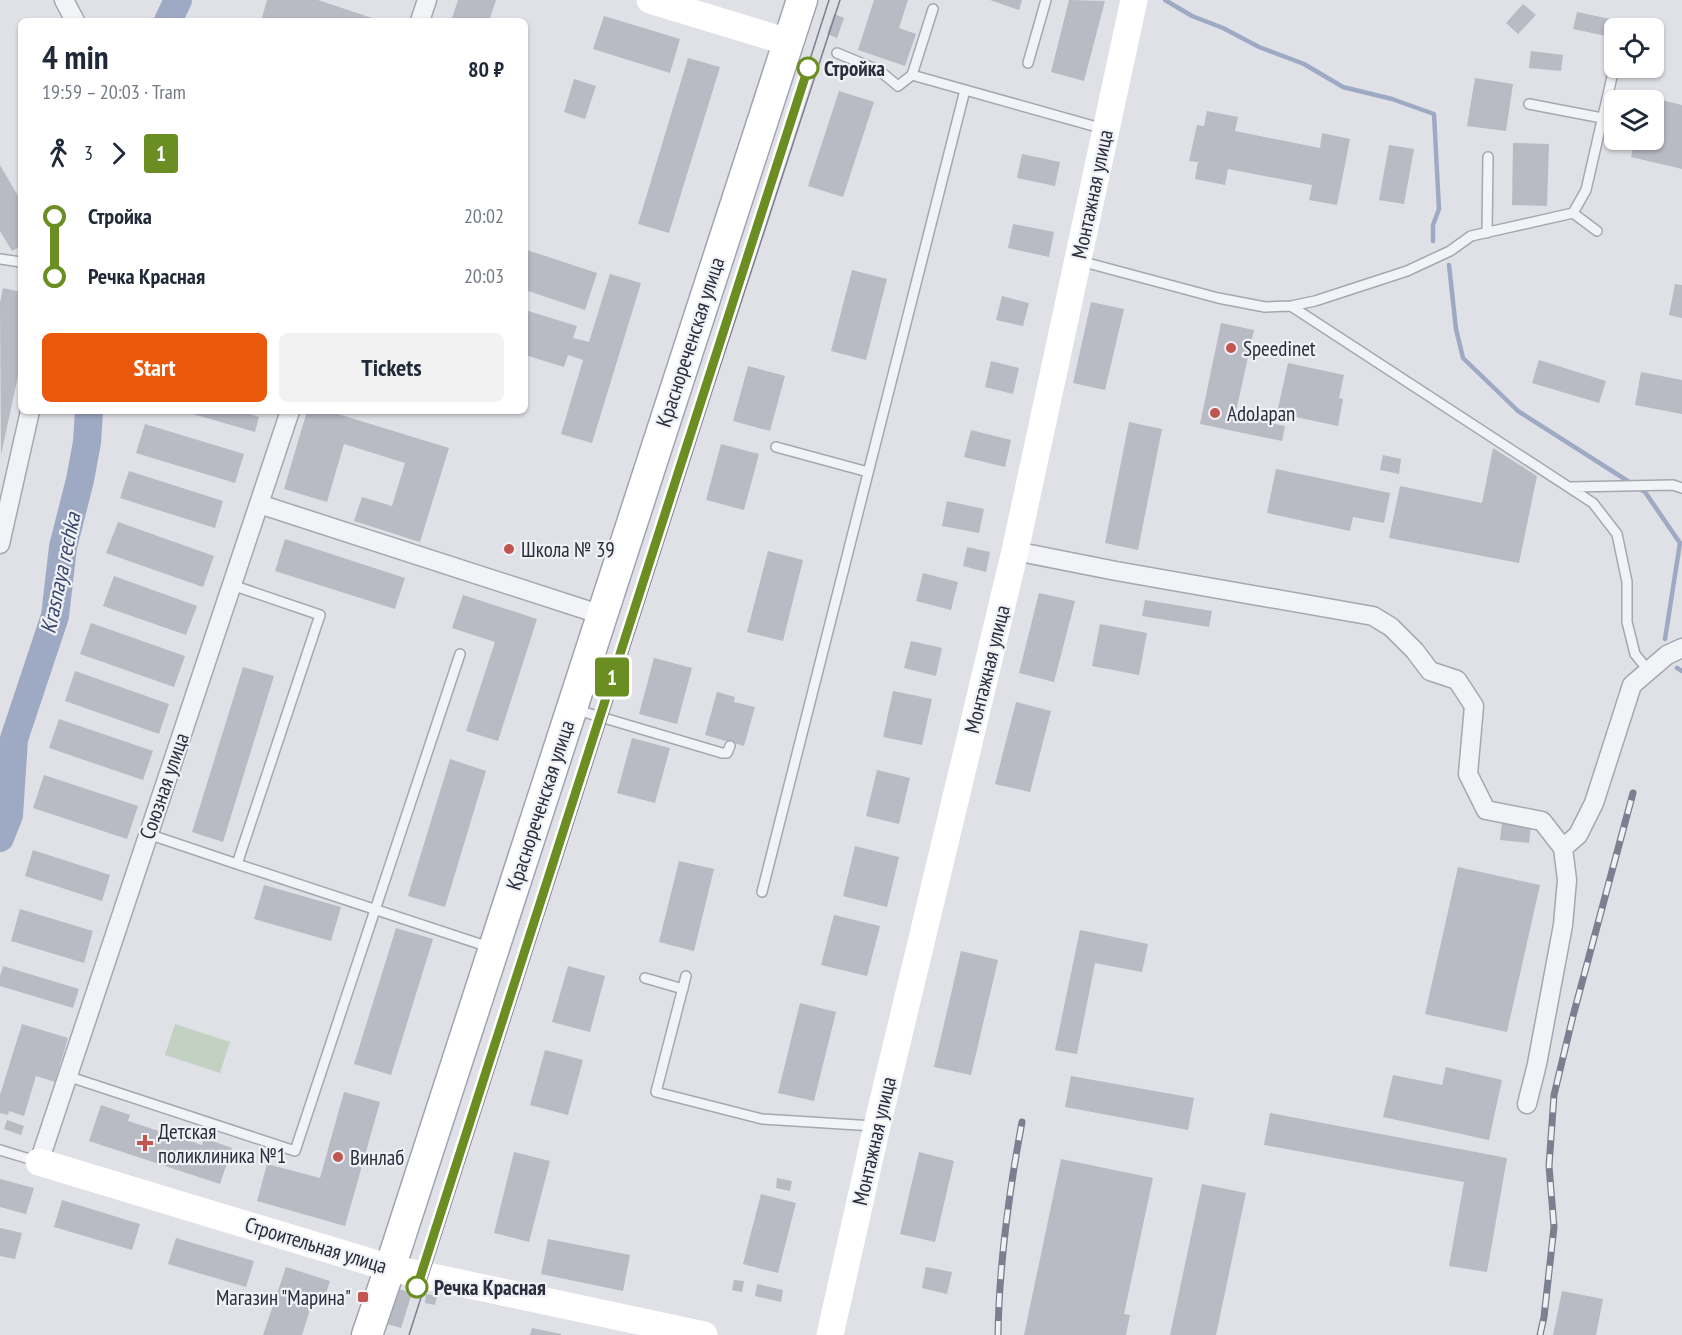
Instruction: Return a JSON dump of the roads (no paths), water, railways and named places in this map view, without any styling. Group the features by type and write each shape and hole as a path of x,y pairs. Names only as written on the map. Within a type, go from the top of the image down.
{"main road":[{"name":"Краснореченская улица","path":"367,1335 802,0"}],"street":[{"path":"64,0 73,18"},
{"path":"421,18 427,0"},
{"path":"650,0 788,42"},
{"name":"Монтажная улица","path":"830,1335 877,1126 1015,551 1134,0"},
{"path":"0,544 29,414"},
{"name":"Союзная улица","path":"39,1162 289,414"},
{"path":"259,504 602,615"},
{"path":"1015,551 1372,616 1391,627 1430,670 1457,680 1474,706 1468,774 1486,810 1542,821 1563,848 1567,880 1563,925 1537,1064 1527,1104"},
{"path":"1563,848 1578,835 1594,803 1632,685 1668,655 1682,648"},
{"name":"Строительная улица","path":"39,1162 390,1268 657,1330 704,1335"}],"lane":[{"path":"1028,63 1046,0"},
{"path":"837,53 880,72 898,86 912,75 933,9"},
{"path":"912,75 1106,130"},
{"path":"1077,260 1218,298 1265,307 1291,306 1316,301 1407,271 1450,251 1471,236 1573,213 1586,190 1612,78"},
{"path":"762,892 965,90"},
{"path":"1529,104 1602,118"},
{"path":"1487,232 1488,158"},
{"path":"1573,213 1597,231"},
{"path":"0,259 18,262"},
{"path":"1291,306 1593,503 1617,534 1627,582 1627,622 1635,654 1648,670"},
{"path":"776,447 868,472"},
{"path":"1570,488 1673,485 1682,488"},
{"path":"232,585 320,615 237,864"},
{"path":"67,1076 295,1152 460,654"},
{"path":"572,708 722,753 727,753 730,746"},
{"path":"148,834 494,948"},
{"path":"686,976 656,1092 762,1119 877,1126"},
{"path":"645,978 683,989"},
{"path":"0,1150 39,1162"}],"waterway":[{"name":"Krasnaya rechka","path":"169,18 178,0"},
{"path":"1165,0 1192,16 1223,28 1259,47 1304,64 1343,87 1392,99 1434,114 1439,209 1433,225 1433,241"},
{"path":"1449,265 1456,329 1463,358 1518,411 1645,492 1680,543 1665,639"},
{"name":"Krasnaya rechka","path":"0,838 9,815 14,739 55,616 63,547 80,480 87,442 89,414"},
{"path":"1677,668 1682,671"}],"tram line":[{"path":"744,266 829,0"},
{"path":"409,1335 840,0"},
{"name":"1","path":"417,1287 808,68"}],"railway":[{"path":"1540,1335 1554,1227 1549,1166 1554,1095 1633,793"},
{"path":"998,1335 1000,1282 1006,1228 1022,1122"}],"place":[{"name":"Стройка","path":"808,68"},
{"name":"Speedinet","path":"1231,348"},
{"name":"AdoJapan","path":"1215,413"},
{"name":"Школа № 39","path":"509,549"},
{"name":"Детская поликлиника №1","path":"145,1143"},
{"name":"Винлаб","path":"338,1157"},
{"name":"Речка Красная","path":"417,1287"},
{"name":"Магазин \"Марина\"","path":"363,1297"}]}
